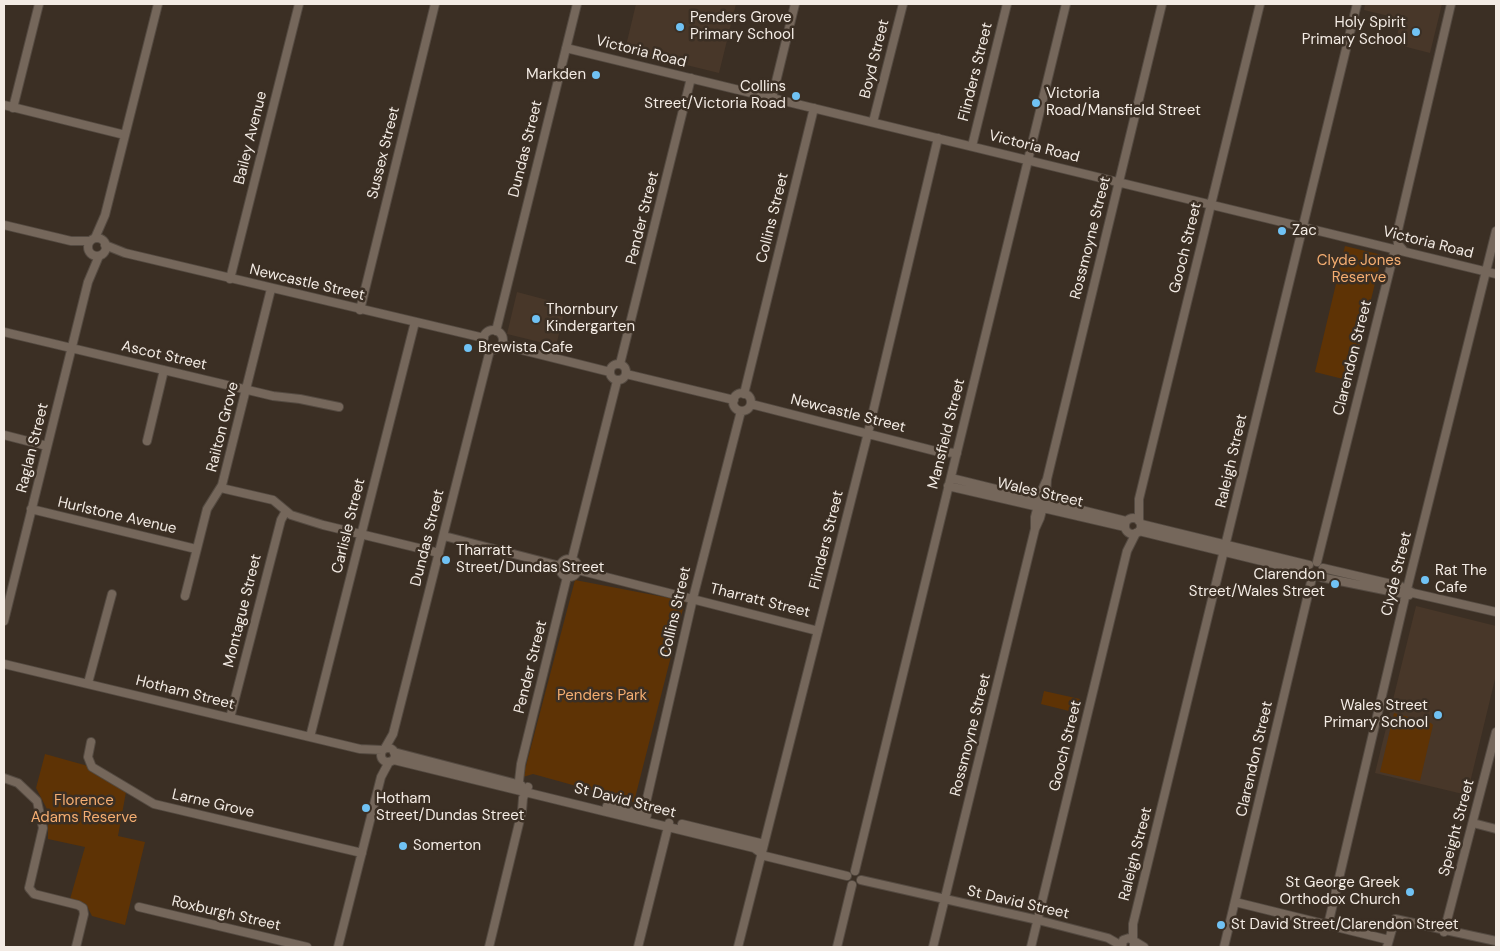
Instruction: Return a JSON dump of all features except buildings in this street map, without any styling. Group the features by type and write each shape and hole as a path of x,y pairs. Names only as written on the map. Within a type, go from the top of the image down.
{"street":[{"path":"13,108 39,4"},
{"name":"Raglan Street","path":"4,621 158,4"},
{"name":"Bailey Avenue","path":"230,279 298,4"},
{"name":"Sussex Street","path":"360,310 435,4"},
{"name":"Dundas Street","path":"496,331 577,4"},
{"path":"772,98 795,4"},
{"name":"Boyd Street","path":"873,122 903,4"},
{"name":"Flinders Street","path":"972,146 1007,4"},
{"name":"Mansfield Street","path":"855,871 1066,4"},
{"name":"Rossmoyne Street","path":"933,947 1162,4"},
{"name":"Gooch Street","path":"1032,947 1127,551 1139,527 1140,499 1260,4"},
{"name":"Raleigh Street","path":"1127,944 1357,4"},
{"path":"1404,251 1398,244 1397,234 1451,4"},
{"name":"Victoria Road","path":"566,48 1496,274"},
{"name":"Pender Street","path":"620,364 691,78"},
{"path":"4,105 126,135"},
{"name":"Collins Street","path":"744,394 814,108"},
{"name":"Flinders Street","path":"738,947 868,433 938,138"},
{"name":"Newcastle Street","path":"4,225 484,338"},
{"name":"Clyde Street","path":"1328,925 1496,231"},
{"name":"Clarendon Street","path":"1224,947 1312,573 1320,565 1395,249"},
{"name":"Railton Grove","path":"185,596 208,504 221,488 271,289"},
{"name":"Carlisle Street","path":"310,736 415,322"},
{"path":"496,331 502,337 502,345 496,350 490,350 484,344 484,338 488,333 496,331"},
{"name":"Ascot Street","path":"4,332 246,390 339,407"},
{"path":"502,345 610,372"},
{"name":"Dundas Street","path":"338,947 490,350"},
{"path":"620,364 626,369 626,374 622,380 611,377 610,372 613,366 620,364"},
{"path":"146,441 164,370"},
{"path":"626,374 734,400"},
{"path":"572,559 617,380"},
{"path":"744,394 750,398 751,404 746,410 741,411 736,408 734,400 737,396 744,394"},
{"name":"Newcastle Street","path":"751,404 956,456"},
{"name":"Collins Street","path":"642,817 693,598 741,411"},
{"path":"4,436 47,446"},
{"name":"Wales Street","path":"949,482 1127,524"},
{"path":"221,488 273,500 294,516 439,553"},
{"name":"Gooch Street","path":"1127,551 1127,524 1140,499"},
{"name":"Hurlstone Avenue","path":"31,509 196,549"},
{"name":"Montague Street","path":"230,718 280,520 286,511"},
{"path":"1135,518 1139,527 1131,534 1127,524 1135,518"},
{"path":"1139,527 1225,548 1312,573 1496,612"},
{"path":"444,536 560,566"},
{"path":"560,566 564,561 572,559"},
{"path":"560,566 562,573 567,577 575,575 578,570 577,563 572,559"},
{"path":"1312,573 1320,565 1409,593"},
{"name":"Tharratt Street","path":"578,570 818,630"},
{"name":"Pender Street","path":"516,785 567,577"},
{"path":"88,684 112,594"},
{"name":"Hotham Street","path":"4,664 387,755"},
{"name":"Speight Street","path":"1444,932 1496,732"},
{"name":"Larne Grove","path":"91,742 88,758 92,767 154,804 362,854"},
{"name":"St David Street","path":"387,755 516,785 528,790 669,824 754,848 766,856 847,876"},
{"path":"4,778 18,783 37,800 44,828 29,888 34,894 78,905 83,908 84,914 76,947"},
{"path":"489,947 528,790"},
{"path":"1473,823 1496,829"},
{"path":"638,947 669,824"},
{"name":"St David Street","path":"669,824 764,844"},
{"path":"851,871 855,871 861,875 861,880 858,884 852,885 847,881 847,876 851,871"},
{"name":"St David Street","path":"861,880 1038,920 1127,944"},
{"path":"837,947 852,885"},
{"path":"1235,902 1328,925 1388,944 1395,919 1487,943 1496,941"},
{"name":"Roxburgh Street","path":"139,907 307,947"},
{"path":"1127,944 1144,947"}],"shaded area":[{"name":"Penders Grove Primary School","path":"636,4 736,4 719,73 625,50"},
{"name":"Holy Spirit Primary School","path":"1365,4 1442,4 1430,53 1395,44 1401,19 1364,10"},
{"name":"Thornbury Kindergarten","path":"517,292 566,305 556,346 507,334"},
{"name":"Wales Street Primary School","path":"1416,606 1496,626 1496,675 1467,795 1375,773"}],"green space":[{"name":"Clyde Jones Reserve","path":"1345,246 1382,255 1351,381 1315,372"},
{"name":"Penders Park","path":"575,580 685,601 634,802 533,774 523,777"},
{"path":"1044,691 1080,699 1077,713 1041,704"},
{"path":"1394,713 1433,725 1420,781 1380,772"},
{"name":"Florence Adams Reserve","path":"45,754 88,766 90,771 126,792 118,836 145,842 125,925 92,916 86,904 70,899 85,847 48,839 48,811 36,788"}],"place":[{"name":"Penders Grove Primary School","path":"680,27"},
{"name":"Holy Spirit Primary School","path":"1416,32"},
{"name":"Markden","path":"596,75"},
{"name":"Collins Street/Victoria Road","path":"796,96"},
{"name":"Victoria Road/Mansfield Street","path":"1036,103"},
{"name":"Zac","path":"1282,231"},
{"name":"Thornbury Kindergarten","path":"536,319"},
{"name":"Brewista Cafe","path":"468,348"},
{"name":"Tharratt Street/Dundas Street","path":"446,560"},
{"name":"Rat The Cafe","path":"1425,580"},
{"name":"Clarendon Street/Wales Street","path":"1335,584"},
{"name":"Wales Street Primary School","path":"1438,715"},
{"name":"Hotham Street/Dundas Street","path":"366,808"},
{"name":"Somerton","path":"403,846"},
{"name":"St George Greek Orthodox Church","path":"1410,892"},
{"name":"St David Street/Clarendon Street","path":"1221,925"}]}
